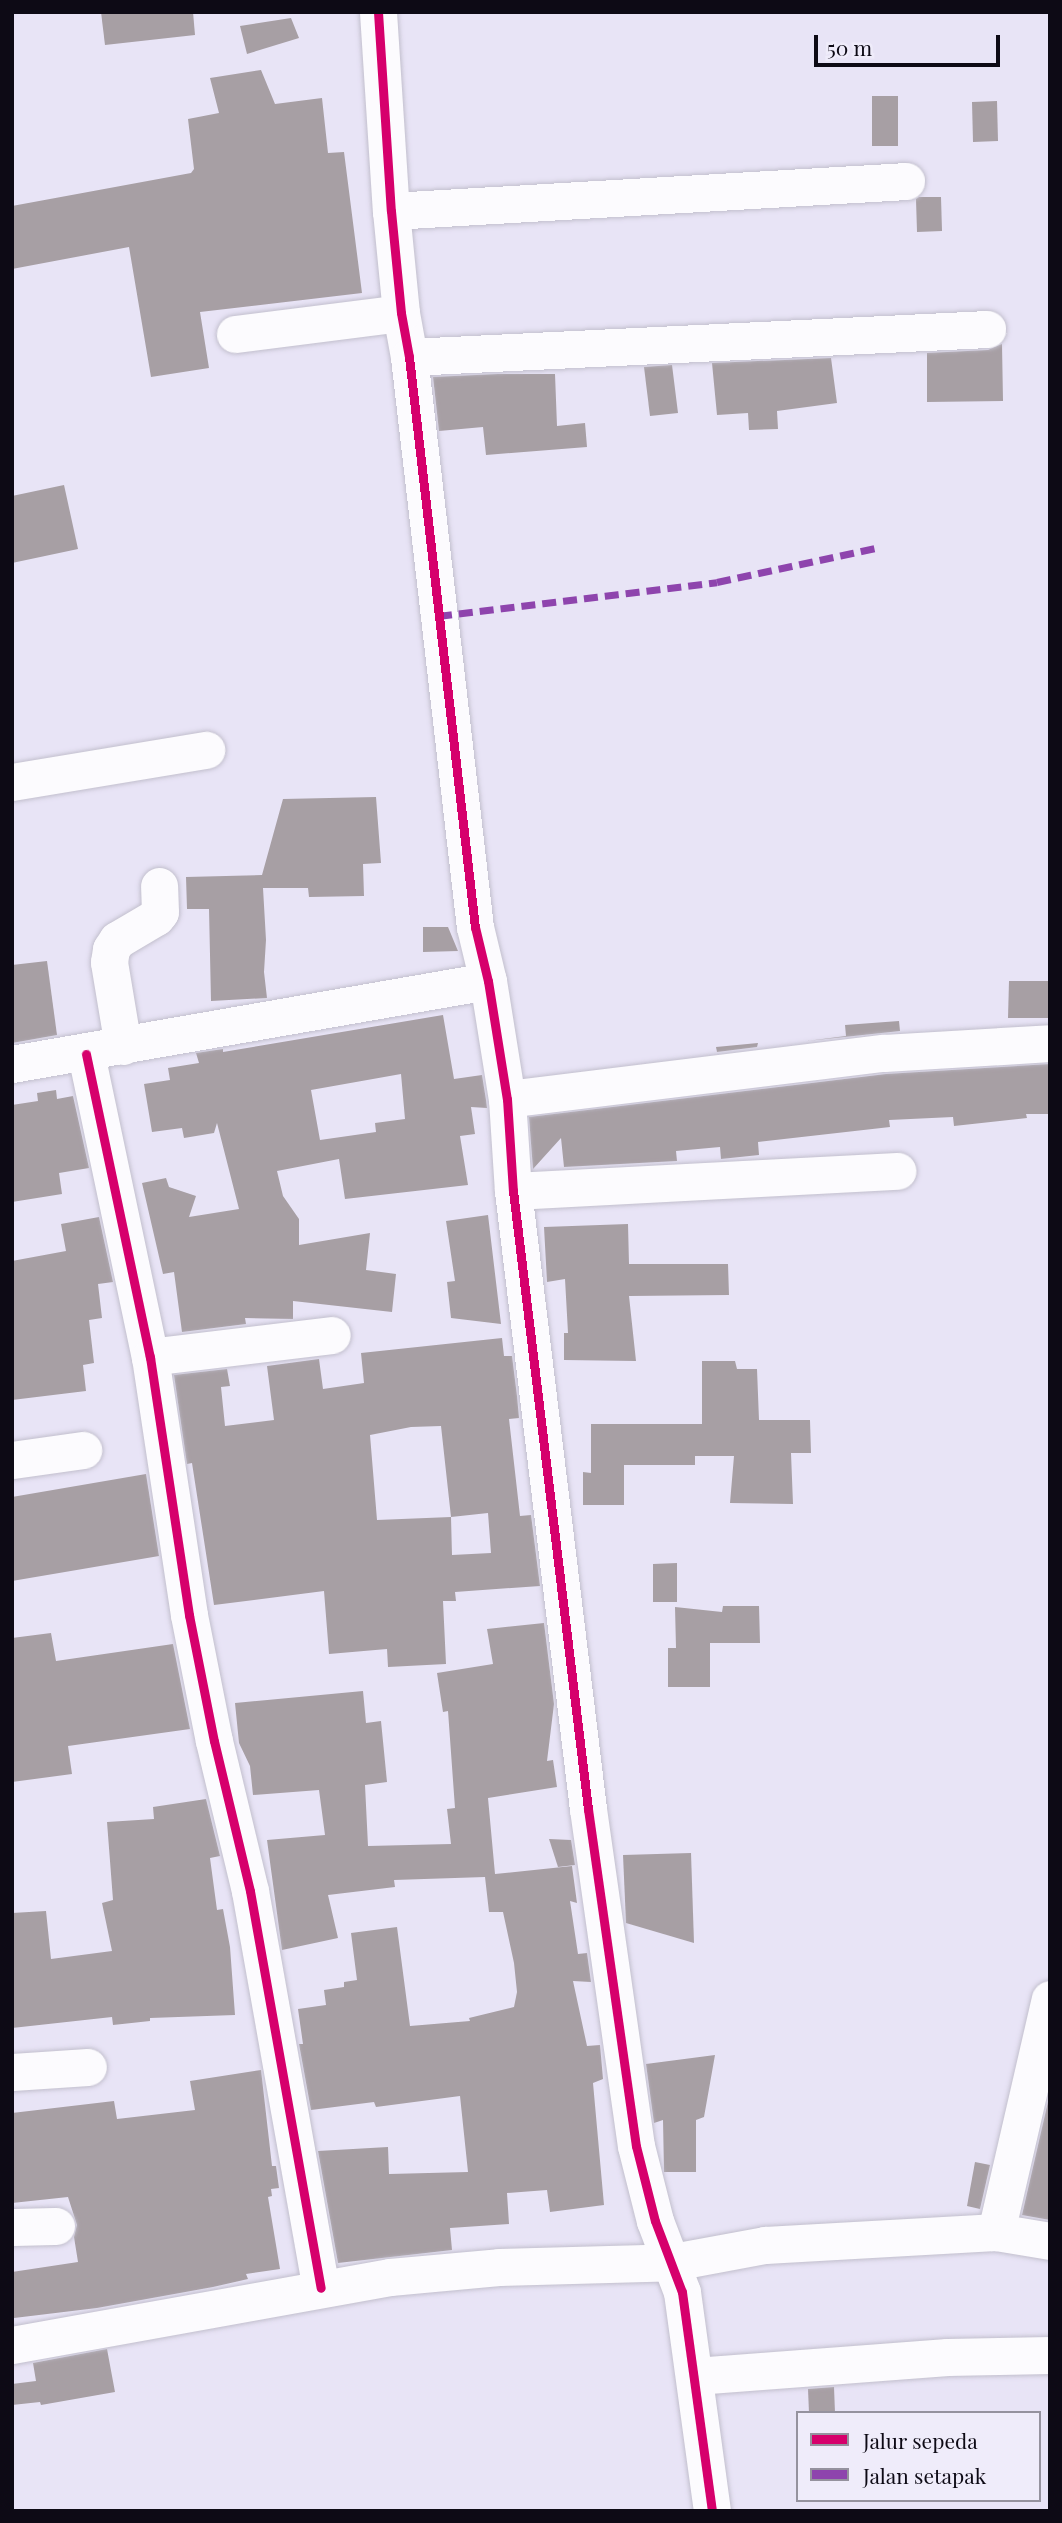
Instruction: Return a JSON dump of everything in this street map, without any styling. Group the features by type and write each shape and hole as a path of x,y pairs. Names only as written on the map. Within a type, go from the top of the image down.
{"street":[{"path":"379,12 391,211 401,313 409,357 475,927 488,981 507,1099 513,1191 558,1586 634,2136 655,2221 673,2262 682,2292 712,2511"},
{"path":"391,211 906,181"},
{"path":"235,334 401,313"},
{"path":"409,357 987,329"},
{"path":"12,782 206,750"},
{"path":"123,1046 109,962 111,949 117,940 160,912 159,887"},
{"path":"12,1064 86,1054 488,981"},
{"path":"507,1099 884,1053 1050,1043"},
{"path":"86,1054 150,1357 189,1615 214,1741 250,1891 321,2288"},
{"path":"513,1191 897,1171"},
{"path":"150,1357 332,1335"},
{"path":"12,1460 83,1450"},
{"path":"996,2232 1050,1999"},
{"path":"12,2072 88,2067"},
{"path":"12,2228 56,2226"},
{"path":"12,2346 390,2277 499,2267 673,2262 765,2245 996,2232 1050,2241"},
{"path":"695,2376 947,2357 1050,2355"}],"building":[{"path":"101,12 193,12 195,35 105,45"},
{"path":"291,18 299,38 247,54 240,26"},
{"path":"261,70 275,104 322,98 328,153 344,152 362,293 200,312 209,368 151,377 129,247 12,269 12,206 191,173 194,169 188,119 219,113 210,78"},
{"path":"872,96 898,96 898,146 872,146"},
{"path":"997,101 998,141 973,142 972,102"},
{"path":"941,197 942,231 917,232 916,199"},
{"path":"1002,344 1003,401 927,402 927,353 988,350"},
{"path":"831,358 837,403 777,411 778,429 749,430 748,413 717,415 712,363"},
{"path":"672,365 678,413 650,416 644,367"},
{"path":"555,374 557,426 585,423 587,447 486,455 483,427 439,431 433,377"},
{"path":"64,485 78,549 12,563 12,496"},
{"path":"376,797 381,863 363,864 364,896 309,897 308,888 263,888 267,998 211,1001 209,909 187,909 186,877 262,875 283,799"},
{"path":"423,927 448,927 458,951 423,952"},
{"path":"47,961 57,1035 12,1043 12,965"},
{"path":"1009,981 1050,981 1050,1018 1008,1018"},
{"path":"443,1015 454,1079 482,1075 487,1108 471,1107 475,1134 460,1136 468,1185 345,1199 339,1159 277,1171 283,1196 299,1219 299,1245 370,1233 366,1270 396,1274 392,1312 293,1301 293,1319 245,1318 246,1324 182,1332 174,1272 163,1274 142,1183 166,1178 169,1187 196,1196 189,1217 239,1209 217,1123 214,1133 184,1138 182,1128 152,1132 144,1084 170,1080 168,1068 199,1063 196,1053 223,1049 223,1052","holes":["401,1074 405,1119 375,1123 376,1132 320,1140 311,1090"]},
{"path":"899,1021 900,1031 807,1041 846,1036 845,1025"},
{"path":"758,1043 757,1047 717,1052 716,1047"},
{"path":"1050,1064 1050,1114 1026,1114 1027,1118 954,1126 953,1117 889,1120 890,1127 758,1142 759,1155 721,1159 720,1147 676,1151 677,1161 564,1167 561,1138 533,1169 529,1117 886,1074"},
{"path":"56,1090 57,1099 73,1096 89,1168 59,1173 62,1194 12,1202 12,1105 38,1101 37,1093"},
{"path":"488,1215 501,1324 451,1318 447,1282 455,1281 446,1221"},
{"path":"99,1217 113,1282 98,1284 102,1318 89,1320 94,1363 83,1365 86,1391 12,1400 12,1261 66,1251 61,1224"},
{"path":"628,1224 629,1264 728,1264 729,1295 629,1296 636,1361 564,1360 564,1333 568,1333 565,1279 547,1282 544,1227"},
{"path":"502,1338 504,1356 512,1356 519,1418 509,1419 520,1516 531,1515 540,1586 455,1592 456,1601 443,1601 446,1664 388,1667 387,1649 329,1654 324,1591 214,1605 192,1463 187,1464 174,1375 227,1369 230,1386 221,1387 225,1426 274,1420 267,1366 319,1359 323,1389 364,1383 361,1353","holes":["441,1426 451,1517 377,1520 370,1435 411,1427","488,1513 491,1553 452,1555 451,1517"]},
{"path":"702,1361 735,1361 737,1369 757,1369 759,1420 810,1420 811,1453 791,1453 793,1504 730,1503 734,1456 695,1456 695,1465 624,1465 624,1505 583,1505 583,1472 591,1473 591,1424 702,1424"},
{"path":"146,1474 159,1556 12,1581 12,1497"},
{"path":"677,1563 677,1602 653,1602 653,1564"},
{"path":"723,1606 759,1606 760,1643 710,1643 710,1687 668,1687 668,1648 676,1648 675,1607 722,1612"},
{"path":"544,1623 554,1704 547,1761 553,1760 557,1787 488,1798 495,1874 572,1866 577,1903 570,1901 578,1954 587,1953 591,1982 573,1981 587,2046 600,2045 603,2079 593,2083 604,2205 550,2212 547,2190 507,2193 509,2224 450,2228 452,2250 338,2263 318,2151 388,2147 389,2174 468,2172 460,2096 376,2107 374,2102 311,2110 299,2044 303,2044 298,2009 326,2005 324,1990 344,1987 344,1982 357,1980 351,1933 397,1927 410,2026 470,2021 469,2018 514,2007 517,1992 514,1963 503,1912 489,1912 485,1877 394,1880 395,1887 328,1895 338,1938 282,1950 267,1840 325,1835 319,1790 253,1795 250,1766 239,1743 235,1703 363,1691 366,1723 381,1721 387,1782 365,1785 368,1846 451,1844 447,1809 455,1808 448,1711 443,1712 437,1673 493,1664 487,1629"},
{"path":"51,1633 56,1661 173,1644 190,1729 68,1746 72,1774 12,1782 12,1638"},
{"path":"206,1799 220,1856 210,1858 217,1910 223,1909 230,1947 235,2015 150,2018 150,2021 113,2025 112,2017 12,2028 12,1913 46,1911 51,1959 112,1951 102,1903 113,1900 107,1822 154,1819 153,1807"},
{"path":"549,1839 571,1840 575,1865 558,1867"},
{"path":"691,1853 694,1943 626,1923 623,1855"},
{"path":"715,2055 704,2117 696,2120 696,2172 664,2172 663,2120 654,2123 646,2064"},
{"path":"261,2070 272,2166 276,2166 279,2188 271,2189 272,2196 268,2197 280,2269 246,2274 248,2279 213,2287 97,2308 14,2318 12,2272 78,2262 74,2237 77,2225 68,2197 12,2203 12,2113 114,2101 117,2119 195,2110 190,2081"},
{"path":"1050,2093 1050,2220 1022,2215"},
{"path":"975,2162 990,2165 980,2209 967,2206"},
{"path":"107,2349 115,2392 41,2405 40,2402 12,2405 12,2384 36,2381 33,2363"},
{"path":"834,2387 835,2411 809,2411 808,2389"}],"marked path":[{"path":"438,616 717,582 880,547"}],"cycle path":[{"path":"378,12 391,211 401,313 409,357 475,927 488,981 507,1099 513,1191 588,1809 636,2146 655,2221 682,2292 712,2511"},
{"path":"86,1054 150,1357 189,1615 214,1741 250,1891 321,2288"}]}
